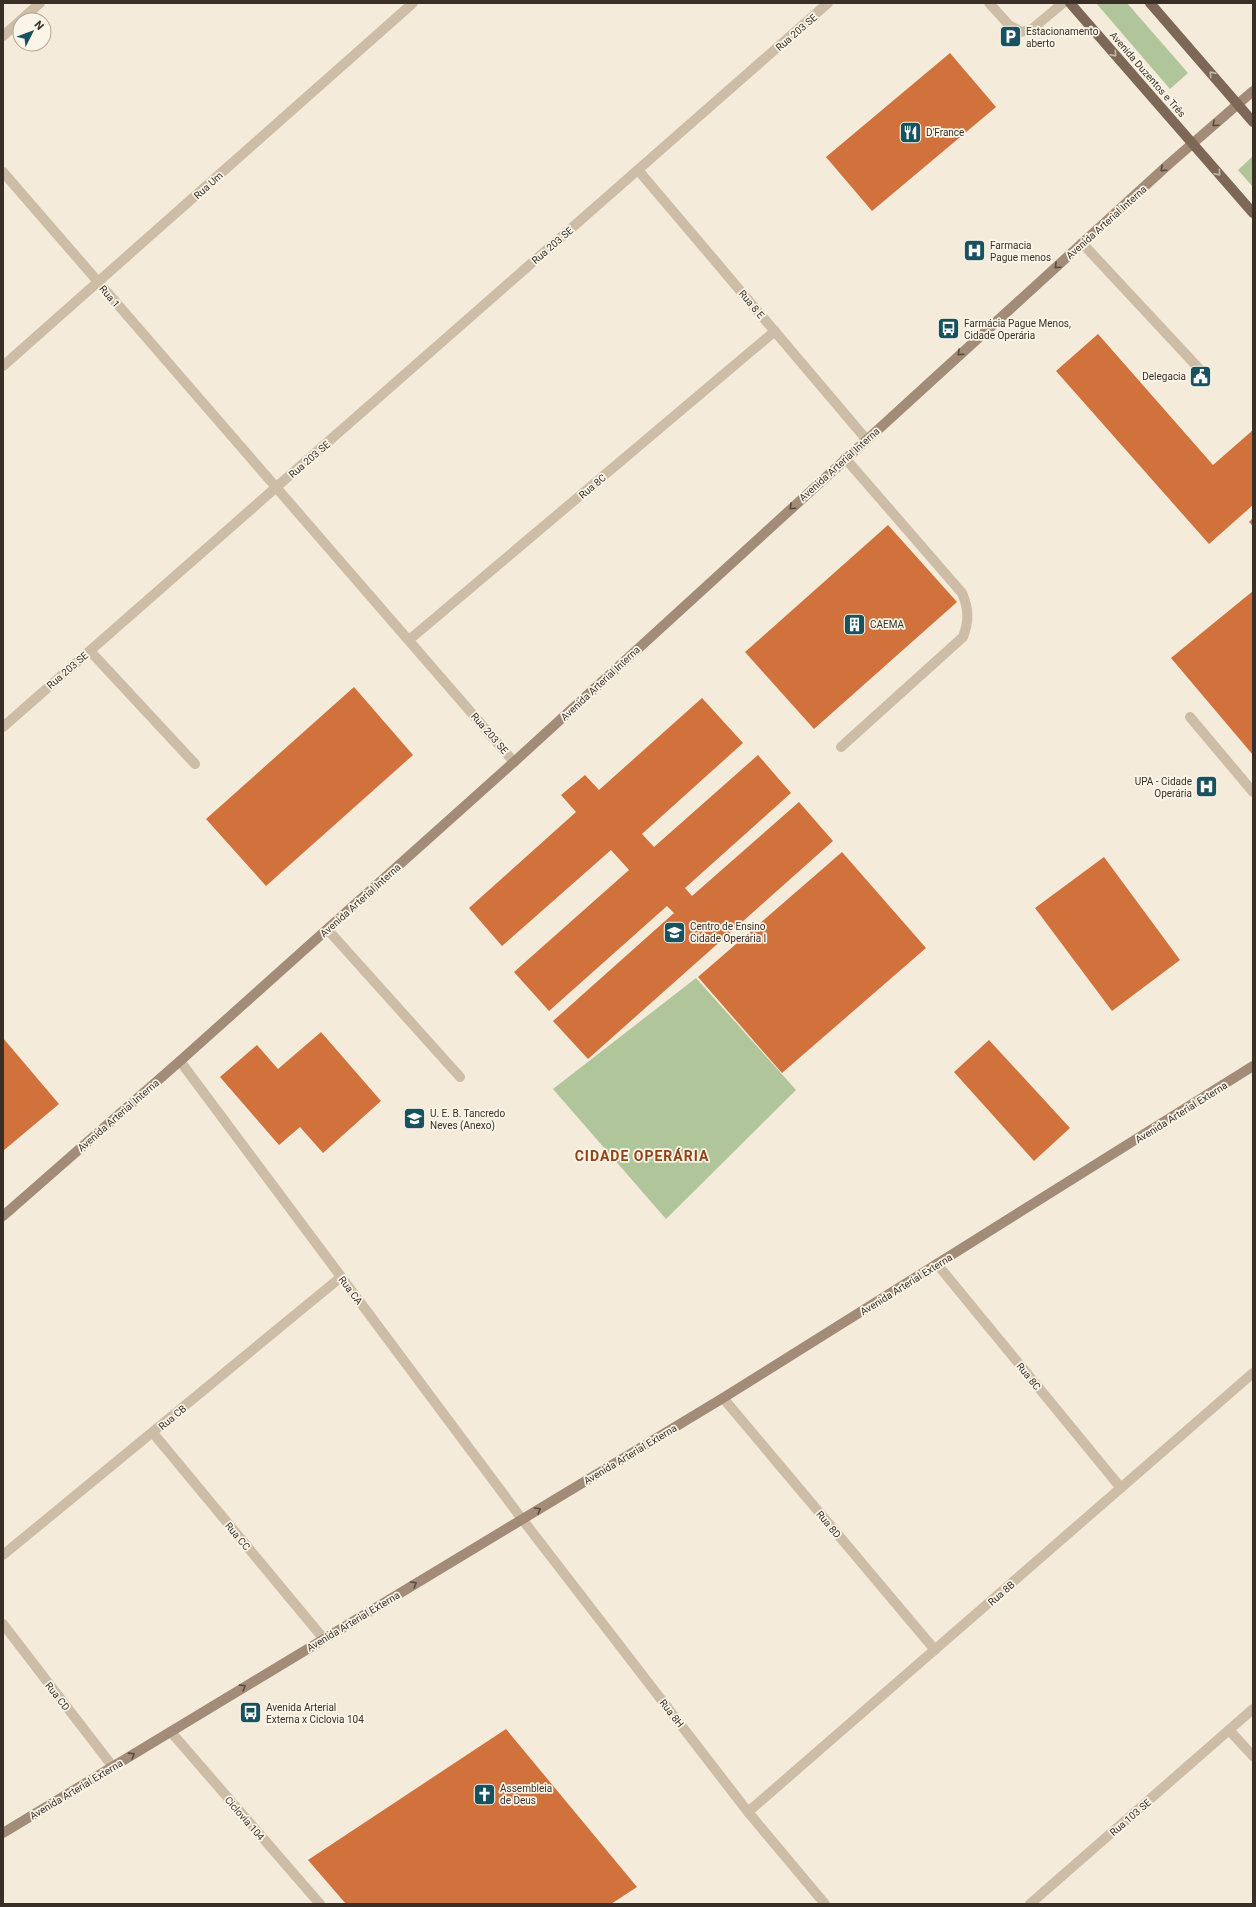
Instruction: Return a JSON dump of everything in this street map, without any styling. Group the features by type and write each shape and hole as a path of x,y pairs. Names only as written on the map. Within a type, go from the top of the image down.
{"main road":[{"name":"Avenida Duzentos e Três","path":"1070,3 1253,213"},
{"path":"1150,3 1253,122"},
{"name":"Avenida Arterial Interna","path":"3,1216 328,930 1082,243 1253,91"},
{"name":"Avenida Arterial Externa","path":"3,1833 323,1638 723,1398 1253,1066"}],"street":[{"path":"29,12 40,3"},
{"name":"Rua Um","path":"3,366 413,3"},
{"name":"Rua 203 SE","path":"3,727 828,3"},
{"path":"989,3 1009,25 1021,32 1032,29 1063,3"},
{"path":"3,36 12,28"},
{"name":"Rua 8 E","path":"638,170 866,439"},
{"name":"Rua 1","path":"3,172 195,393"},
{"path":"1082,243 1205,376"},
{"name":"Rua 8C","path":"410,640 775,331"},
{"name":"Rua 203 SE","path":"195,393 514,762"},
{"path":"841,747 963,637 968,622 967,605 962,593 845,458"},
{"path":"90,651 194,764"},
{"path":"1190,717 1253,792"},
{"path":"328,930 460,1077"},
{"name":"Rua CA","path":"180,1061 522,1519"},
{"name":"Rua 8C","path":"938,1264 1121,1488"},
{"name":"Rua CB","path":"3,1555 341,1277"},
{"name":"Rua 8B","path":"748,1812 1253,1373"},
{"name":"Rua 8D","path":"723,1398 935,1650"},
{"name":"Rua CC","path":"153,1433 323,1638"},
{"name":"Rua 8H","path":"522,1519 748,1812 825,1904"},
{"name":"Rua CD","path":"3,1624 113,1767"},
{"name":"Rua 103 SE","path":"1030,1904 1253,1709"},
{"path":"1229,1730 1253,1756"},
{"name":"Ciclovia 104","path":"171,1732 320,1904"}],"green space":[{"path":"1096,3 1127,3 1188,73 1170,89"},
{"path":"1253,156 1253,187 1238,170"},
{"path":"696,978 796,1090 666,1219 553,1089"}],"building":[{"name":"D'France","path":"950,53 996,107 872,211 826,157"},
{"path":"1098,334 1213,465 1253,430 1253,505 1209,544 1056,371"},
{"path":"1253,518 1253,526 1249,522"},
{"name":"CAEMA","path":"888,525 957,602 814,729 745,652"},
{"path":"1253,591 1253,755 1171,658"},
{"path":"354,687 413,755 266,886 206,819"},
{"path":"702,698 743,743 642,834 654,847 758,755 791,793 685,888 692,896 799,802 833,841 588,1059 553,1021 674,913 667,906 549,1011 514,972 629,870 611,850 502,946 469,908 576,812 561,795 585,775 599,790"},
{"path":"842,852 926,948 782,1073 698,977"},
{"path":"1104,857 1180,960 1112,1011 1035,908"},
{"path":"321,1032 381,1101 323,1153 300,1127 279,1145 220,1077 257,1045 278,1069"},
{"path":"3,1038 59,1104 3,1151"},
{"path":"989,1040 1070,1128 1034,1161 954,1072"},
{"name":"Assembleia de Deus","path":"506,1729 637,1887 611,1904 346,1904 308,1860"}],"place":[{"name":"Estacionamento aberto","path":"1011,37"},
{"name":"D'France","path":"911,132"},
{"name":"Farmacia Pague menos","path":"974,251"},
{"name":"Farmácia Pague Menos, Cidade Operária","path":"949,329"},
{"name":"Delegacia","path":"1201,376"},
{"name":"CAEMA","path":"854,624"},
{"name":"UPA - Cidade Operária","path":"1207,787"},
{"name":"Centro de Ensino Cidade Operária I","path":"675,932"},
{"name":"U. E. B. Tancredo Neves (Anexo)","path":"414,1119"},
{"name":"Avenida Arterial Externa x Ciclovia 104","path":"251,1713"},
{"name":"Assembleia de Deus","path":"484,1794"}],"district":[{"name":"CIDADE OPERÁRIA","path":"642,1156"}]}
